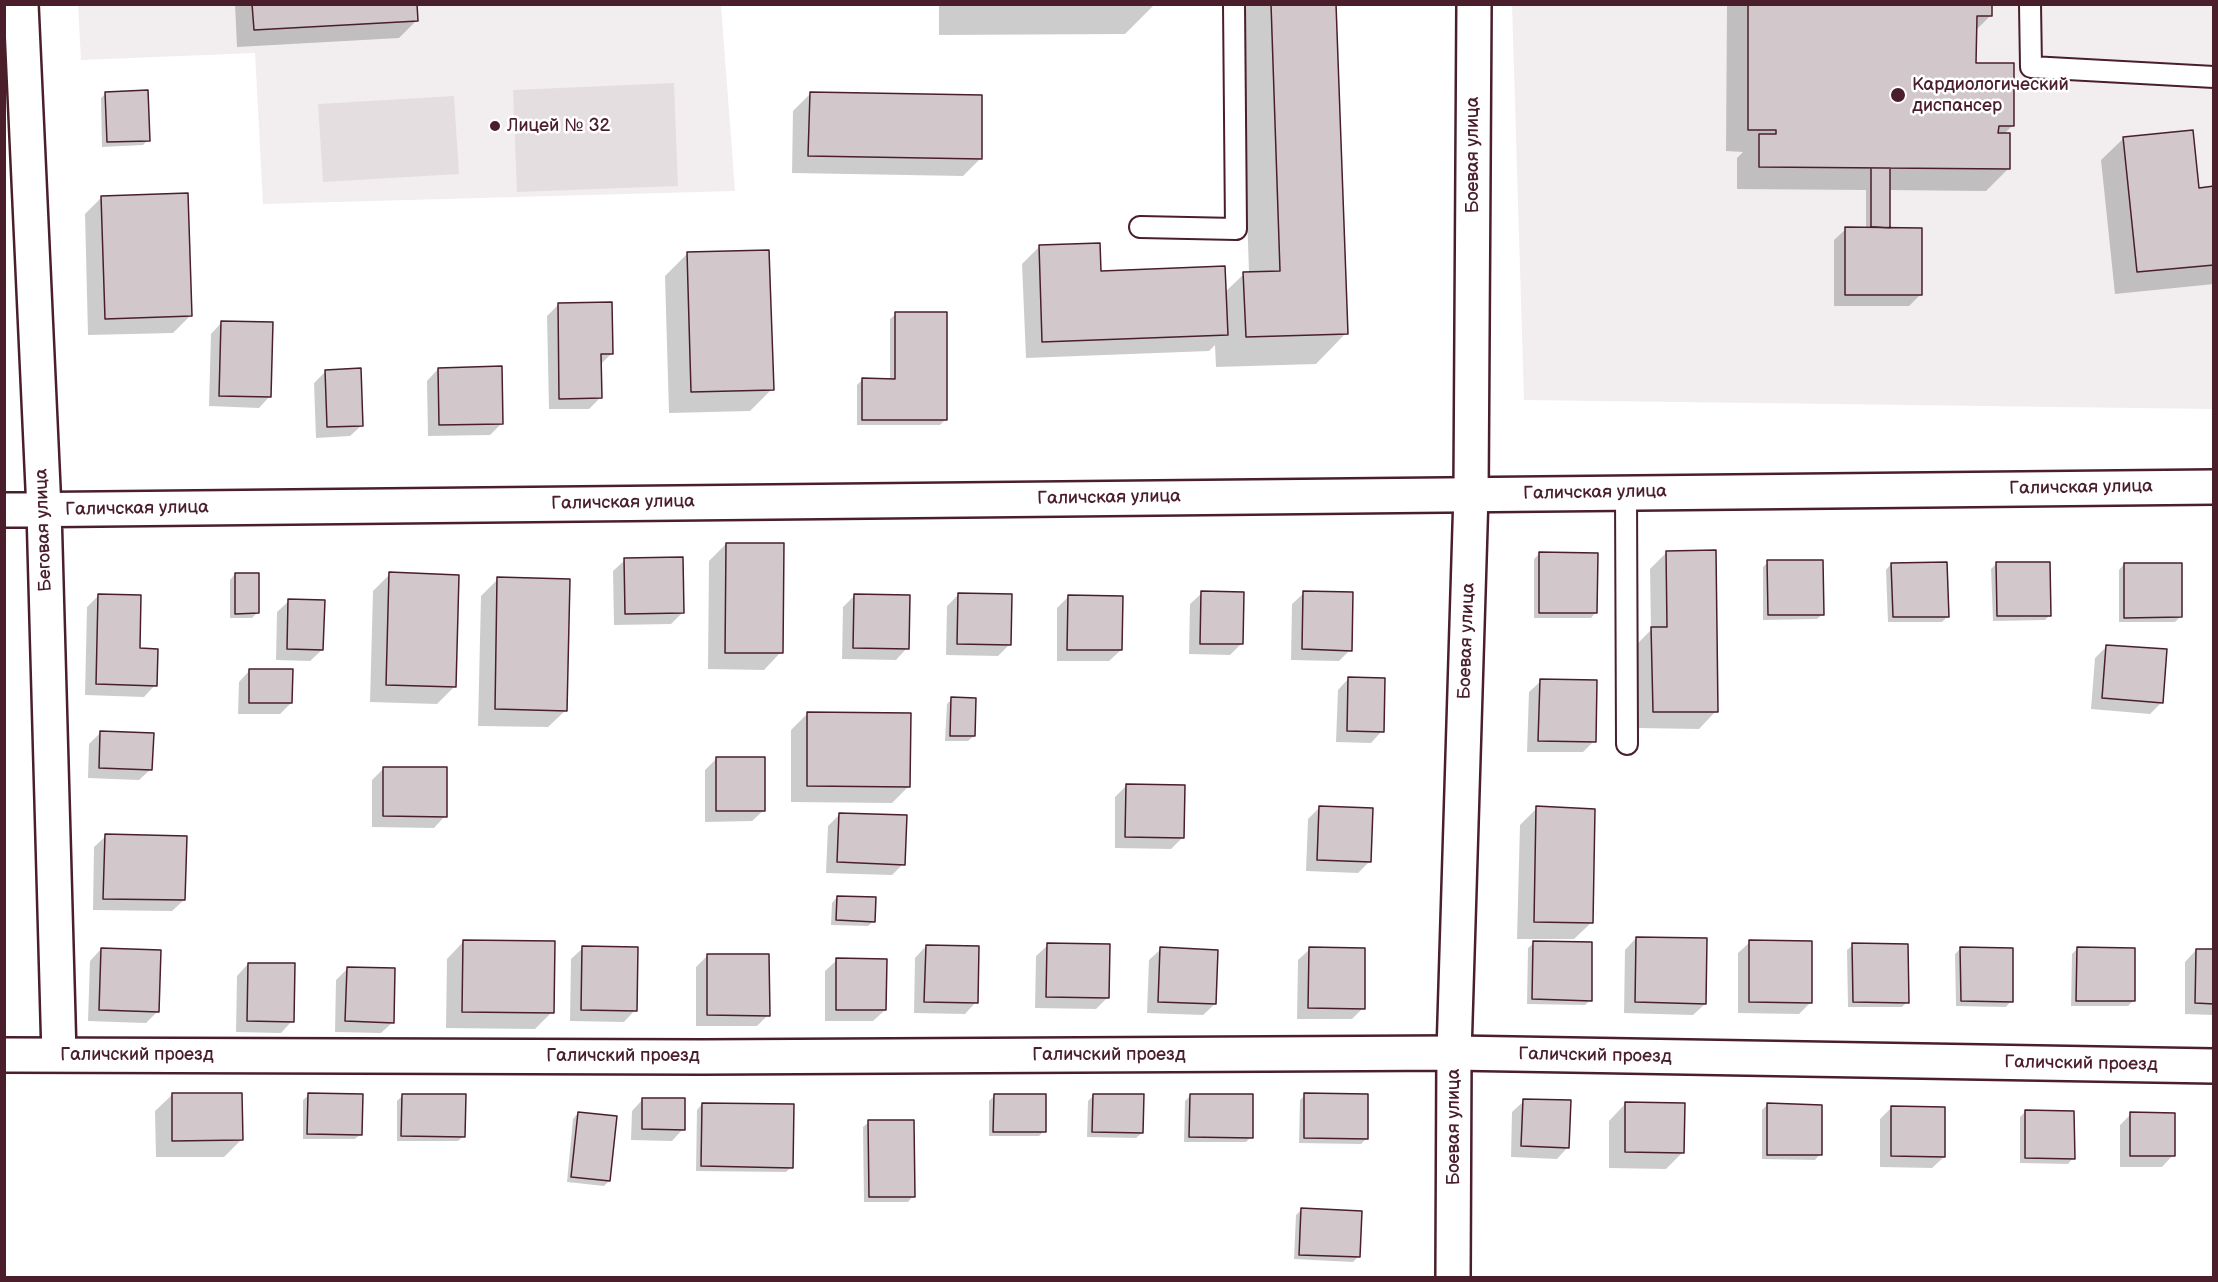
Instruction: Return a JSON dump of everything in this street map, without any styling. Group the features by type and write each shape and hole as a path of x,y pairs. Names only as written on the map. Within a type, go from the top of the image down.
{"street":[{"name":"Беговая улица","path":"21,4 44,510 59,1055"},
{"name":"Боевая улица","path":"1453,1278 1454,1053 1471,494 1473,4"},
{"name":"Галичская улица","path":"4,510 2214,487"},
{"name":"Галичский проезд","path":"4,1055 703,1057 1454,1053 2214,1066"}],"lane":[{"path":"1140,227 1236,229 1234,4"},
{"path":"2030,4 2031,67 2214,77"},
{"path":"1626,493 1627,744"}],"shaded area":[{"name":"Лицей № 32","path":"78,5 721,5 735,191 263,204 255,53 81,60"},
{"path":"1512,5 2213,5 2213,409 1524,400"},
{"path":"674,83 678,186 517,192 513,90"},
{"path":"454,96 459,174 323,182 318,104"}],"building":[{"path":"252,4 417,4 418,21 254,30"},
{"path":"968,4 1144,4 968,5"},
{"path":"1271,4 1336,4 1348,334 1246,337 1243,272 1280,271"},
{"path":"1748,4 1992,4 1992,16 1977,16 1976,63 2014,63 2014,126 1999,126 1998,133 2010,133 2010,169 1759,167 1759,134 1776,134 1776,130 1748,130"},
{"path":"148,90 150,141 107,142 105,92"},
{"path":"810,92 982,95 982,159 808,156"},
{"path":"2193,130 2199,188 2214,186 2214,265 2137,272 2123,137"},
{"path":"1871,168 1890,168 1890,228 1871,227"},
{"path":"188,193 192,316 105,319 101,196"},
{"path":"1845,227 1922,228 1922,295 1845,295"},
{"path":"1100,243 1101,271 1225,266 1228,335 1042,342 1039,245"},
{"path":"769,250 774,390 691,392 687,252"},
{"path":"612,302 613,354 601,354 602,398 559,399 558,303"},
{"path":"895,312 947,312 947,420 862,420 862,378 895,379"},
{"path":"221,321 273,322 271,397 219,396"},
{"path":"502,366 503,424 439,425 438,368"},
{"path":"361,368 363,426 327,427 325,370"},
{"path":"726,543 784,543 783,653 725,653"},
{"path":"1716,550 1718,712 1653,712 1651,627 1667,627 1666,551"},
{"path":"1539,552 1598,553 1597,613 1539,613"},
{"path":"683,557 684,613 625,614 624,558"},
{"path":"1767,560 1823,560 1824,615 1768,615"},
{"path":"1947,562 1949,617 1893,617 1891,563"},
{"path":"1996,562 2050,562 2051,616 1997,616"},
{"path":"2124,563 2182,563 2182,617 2124,618"},
{"path":"389,572 459,575 456,687 386,685"},
{"path":"235,573 259,573 259,613 235,614"},
{"path":"497,577 570,579 567,711 495,709"},
{"path":"1201,591 1244,592 1243,644 1200,644"},
{"path":"1303,591 1353,592 1352,651 1302,649"},
{"path":"958,593 1012,594 1011,645 957,644"},
{"path":"98,594 141,595 140,648 158,649 157,686 96,684"},
{"path":"854,594 910,595 909,649 853,648"},
{"path":"1068,595 1123,596 1122,650 1067,650"},
{"path":"288,599 325,600 323,650 287,649"},
{"path":"2106,645 2167,649 2163,703 2102,698"},
{"path":"249,669 293,669 292,703 249,703"},
{"path":"1348,677 1385,678 1384,732 1347,731"},
{"path":"1540,679 1597,680 1596,742 1538,741"},
{"path":"951,697 976,698 975,736 950,736"},
{"path":"807,712 911,713 910,787 807,786"},
{"path":"100,731 154,733 152,770 99,768"},
{"path":"716,757 765,757 765,811 716,811"},
{"path":"383,767 447,767 447,817 383,816"},
{"path":"1126,784 1185,785 1184,838 1125,837"},
{"path":"1319,806 1373,808 1371,862 1317,860"},
{"path":"1536,806 1595,809 1593,923 1534,922"},
{"path":"839,813 907,815 905,865 837,862"},
{"path":"105,834 187,836 185,900 103,899"},
{"path":"837,896 876,897 875,922 836,920"},
{"path":"1636,937 1707,938 1706,1004 1635,1002"},
{"path":"463,940 555,941 554,1013 462,1012"},
{"path":"1749,940 1812,941 1812,1003 1749,1002"},
{"path":"1533,941 1592,942 1592,1001 1532,999"},
{"path":"1047,943 1110,944 1109,998 1046,997"},
{"path":"1852,943 1908,944 1909,1003 1853,1002"},
{"path":"926,945 979,946 978,1003 924,1002"},
{"path":"582,946 638,947 637,1011 581,1010"},
{"path":"1160,947 1218,950 1216,1004 1158,1002"},
{"path":"1309,947 1365,948 1365,1009 1308,1008"},
{"path":"1960,947 2013,948 2013,1002 1961,1001"},
{"path":"2077,947 2135,948 2135,1001 2076,1001"},
{"path":"101,948 161,950 159,1012 99,1010"},
{"path":"2196,949 2214,949 2214,1004 2195,1003"},
{"path":"707,954 769,954 770,1016 707,1015"},
{"path":"836,958 887,959 886,1010 836,1010"},
{"path":"248,963 295,963 294,1022 247,1021"},
{"path":"347,967 395,968 394,1023 345,1021"},
{"path":"172,1093 242,1093 243,1140 172,1141"},
{"path":"308,1093 363,1094 362,1135 307,1134"},
{"path":"1304,1093 1368,1094 1368,1139 1304,1138"},
{"path":"402,1094 466,1094 465,1137 401,1136"},
{"path":"994,1094 1046,1094 1046,1132 993,1132"},
{"path":"1093,1094 1144,1094 1143,1133 1092,1132"},
{"path":"1190,1094 1253,1094 1253,1138 1189,1137"},
{"path":"642,1098 685,1098 685,1130 642,1129"},
{"path":"1523,1099 1571,1100 1569,1148 1521,1146"},
{"path":"1625,1102 1685,1103 1684,1153 1625,1152"},
{"path":"702,1103 794,1104 793,1168 701,1166"},
{"path":"1767,1103 1822,1105 1822,1155 1767,1155"},
{"path":"1891,1106 1945,1107 1945,1157 1891,1156"},
{"path":"2025,1110 2074,1111 2075,1159 2025,1158"},
{"path":"578,1112 617,1116 610,1181 571,1177"},
{"path":"2130,1112 2175,1113 2175,1156 2130,1156"},
{"path":"868,1120 914,1120 915,1197 869,1197"},
{"path":"1301,1208 1362,1211 1360,1257 1299,1255"}],"place":[{"name":"Кардиологический диспансер","path":"1898,95"},
{"name":"Лицей № 32","path":"495,126"}]}
